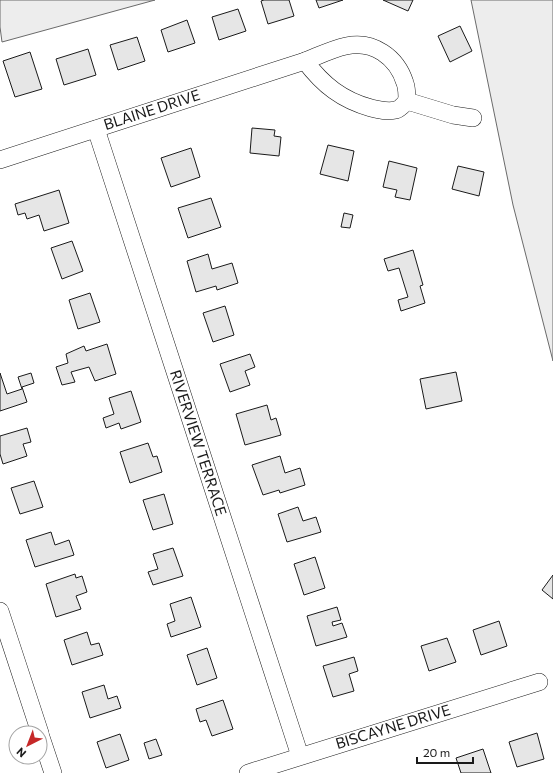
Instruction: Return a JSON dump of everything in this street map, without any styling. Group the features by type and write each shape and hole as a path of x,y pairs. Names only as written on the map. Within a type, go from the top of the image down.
{"street":[{"name":"BLAINE DRIVE","path":"0,160 305,61 346,46 363,45 377,49 388,55 398,68 406,83 407,101"},
{"path":"305,61 317,77 345,98 355,103 383,111 397,110 407,101 453,115 472,118"},
{"name":"RIVERVIEW TERRACE","path":"96,129 300,756"},
{"path":"0,611 37,725"},
{"name":"BISCAYNE DRIVE","path":"248,773 539,682"},
{"path":"48,758 53,773"}],"shaded area":[{"path":"0,0 155,0 2,42 0,27"},
{"path":"471,0 553,0 553,361 513,205"}],"building":[{"path":"289,0 294,16 268,24 261,1"},
{"path":"316,0 343,0 319,8"},
{"path":"383,0 413,0 408,11"},
{"path":"238,9 246,31 219,40 212,17"},
{"path":"187,20 195,43 168,52 161,30"},
{"path":"460,26 472,51 450,62 438,36"},
{"path":"137,37 145,61 118,70 110,45"},
{"path":"88,49 96,75 64,85 56,59"},
{"path":"30,52 42,89 15,97 3,61"},
{"path":"252,128 275,130 274,136 281,137 279,156 250,153"},
{"path":"328,145 354,151 348,181 320,174"},
{"path":"191,148 200,177 171,187 161,158"},
{"path":"389,161 417,168 410,200 395,197 397,190 383,187"},
{"path":"458,166 484,172 479,196 452,189"},
{"path":"59,190 69,223 44,231 39,215 27,219 25,213 18,215 15,204"},
{"path":"211,198 221,227 188,238 178,208"},
{"path":"344,213 353,215 350,228 341,227"},
{"path":"72,241 83,271 62,279 51,248"},
{"path":"413,250 423,285 420,286 425,303 401,311 398,300 408,297 399,268 388,271 384,259"},
{"path":"208,254 212,269 232,263 238,283 217,290 216,286 196,292 187,261"},
{"path":"90,293 100,322 78,329 69,300"},
{"path":"225,306 234,335 213,342 203,313"},
{"path":"107,344 116,374 95,381 89,367 71,372 75,382 62,385 56,367 68,363 66,354 84,346 86,351"},
{"path":"250,354 255,367 245,371 250,385 230,392 220,364"},
{"path":"456,372 462,401 426,409 420,379"},
{"path":"0,373 7,394 22,389 18,377 31,373 34,383 22,387 27,402 0,411"},
{"path":"131,391 141,422 121,429 119,423 106,428 103,418 114,414 109,398"},
{"path":"267,405 271,420 276,418 281,435 245,445 236,414"},
{"path":"27,428 31,442 23,444 27,456 3,464 0,454 0,436"},
{"path":"148,443 153,457 157,456 162,472 130,483 120,452"},
{"path":"280,456 285,473 300,468 305,485 280,493 279,490 263,495 252,465"},
{"path":"34,481 43,507 20,514 11,488"},
{"path":"164,494 173,524 153,530 143,500"},
{"path":"298,507 303,521 316,517 321,532 287,542 278,514"},
{"path":"51,532 55,545 69,540 74,555 35,567 26,540"},
{"path":"173,548 183,576 153,585 148,572 158,569 153,554"},
{"path":"315,557 325,588 304,595 294,564"},
{"path":"75,574 76,578 82,576 87,592 76,596 81,609 56,617 46,584"},
{"path":"553,575 553,599 542,590"},
{"path":"191,597 201,627 171,637 167,624 175,621 170,604"},
{"path":"337,607 341,620 332,622 333,626 342,623 347,637 316,646 307,616"},
{"path":"499,621 507,646 481,655 473,630"},
{"path":"87,632 91,645 99,643 103,655 72,665 64,640"},
{"path":"447,638 456,662 429,671 421,646"},
{"path":"207,648 217,678 197,685 187,655"},
{"path":"354,657 358,671 349,674 354,691 333,697 323,666"},
{"path":"104,685 108,699 117,696 121,708 90,718 82,692"},
{"path":"223,700 233,729 212,736 206,720 200,722 196,709"},
{"path":"537,733 544,759 517,767 509,742"},
{"path":"120,734 129,760 106,768 97,742"},
{"path":"156,739 162,755 149,759 144,743"},
{"path":"483,749 491,773 461,773 456,758"}]}
